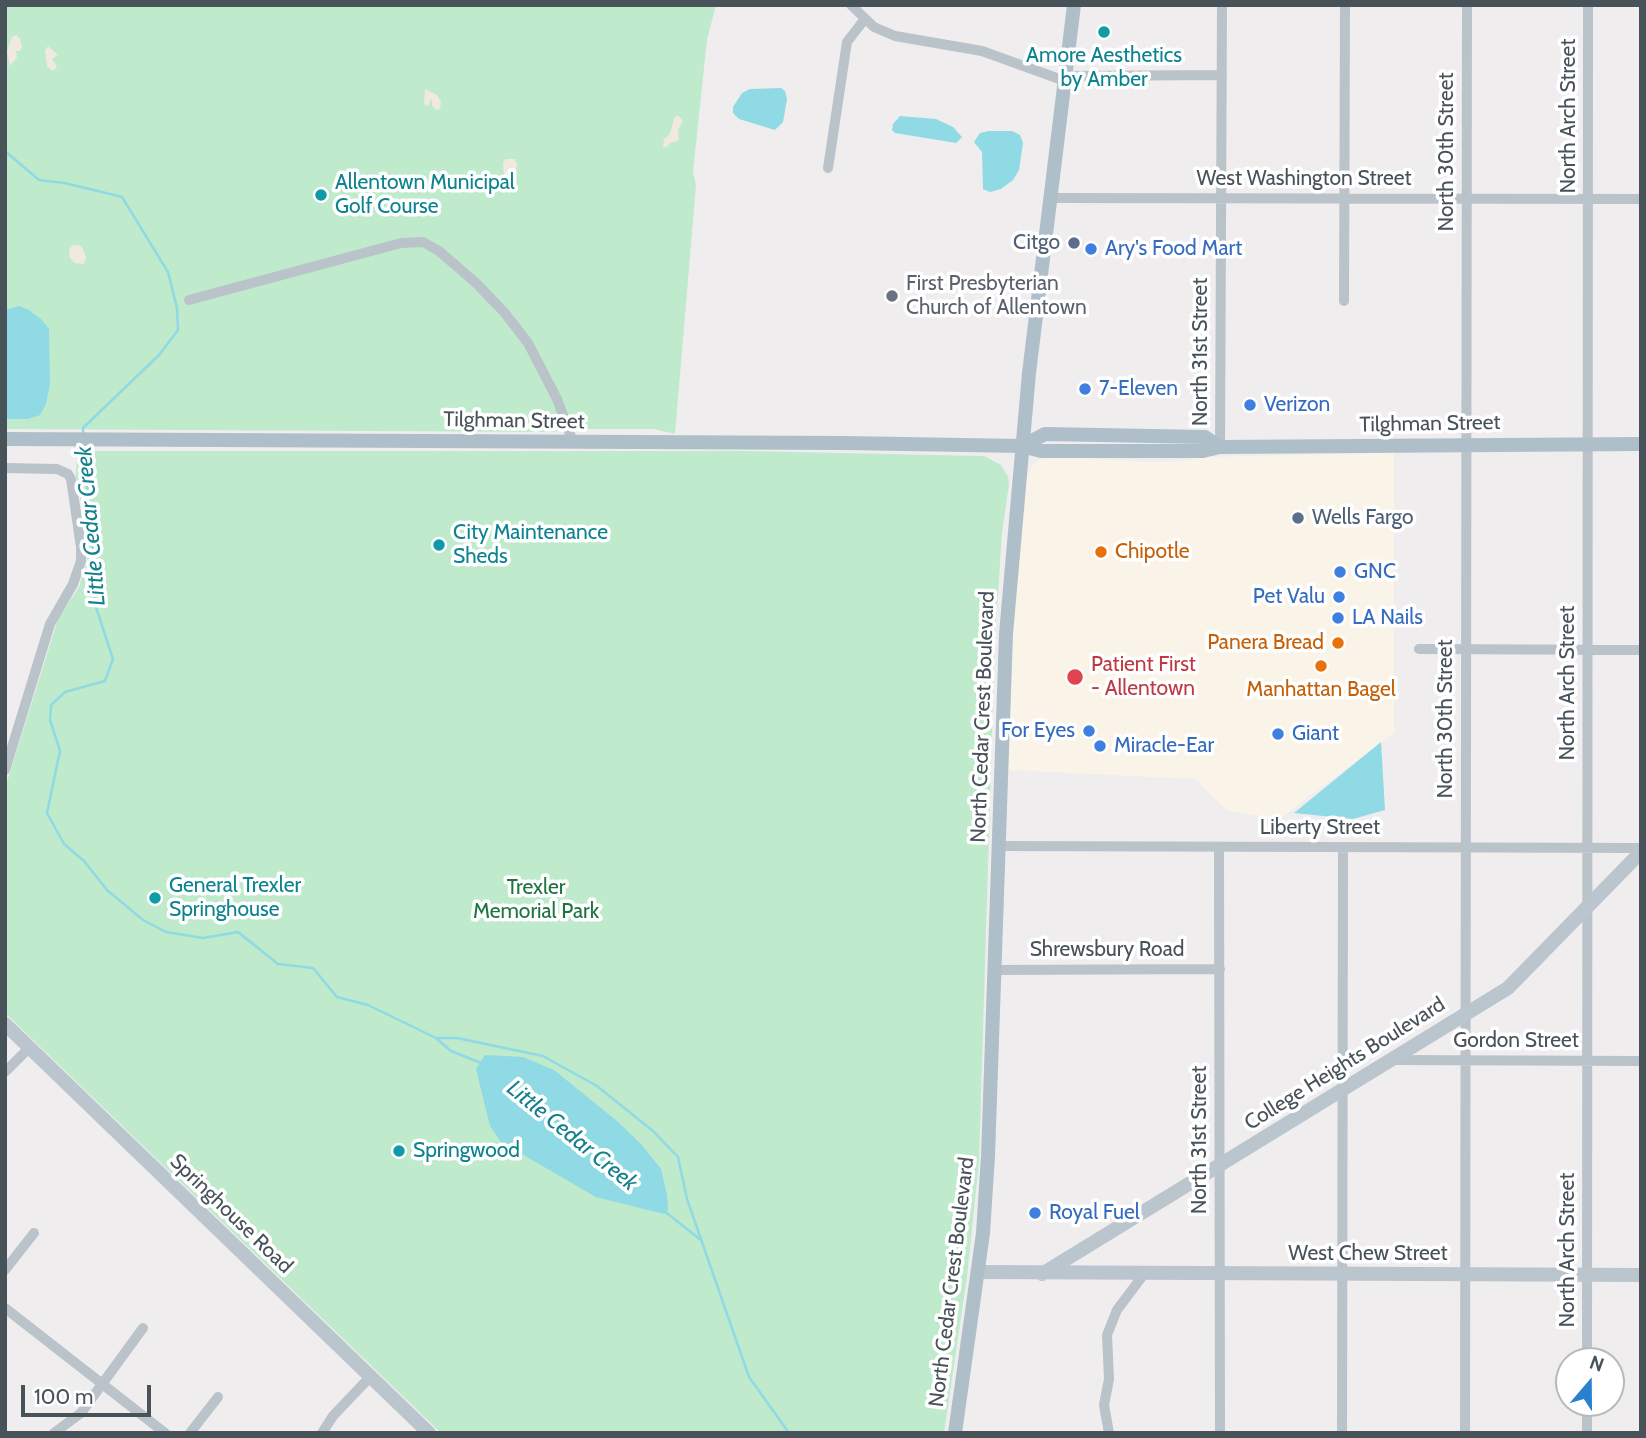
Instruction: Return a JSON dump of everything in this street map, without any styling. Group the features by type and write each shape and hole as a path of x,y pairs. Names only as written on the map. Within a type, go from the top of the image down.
{"main road":[{"name":"North Cedar Crest Boulevard","path":"955,1433 983,1233 988,1156 1006,634 1022,446 1074,5"},
{"name":"Tilghman Street","path":"5,439 845,443 1022,446 1041,451 1641,444"}],"street":[{"path":"851,5 864,20 895,36 982,51 1065,78 1222,75"},
{"name":"North 31st Street","path":"1220,447 1222,5"},
{"path":"1344,301 1345,5"},
{"name":"North 30th Street","path":"1465,1433 1467,5"},
{"name":"North Arch Street","path":"1587,1347 1588,5"},
{"path":"828,168 846,42 864,20"},
{"name":"West Washington Street","path":"1050,198 1641,200"},
{"path":"189,300 401,243 423,242 439,251 476,284 504,312 528,343 557,399 573,442"},
{"path":"5,468 57,469 67,472 71,479 81,561 73,584 50,624 5,770"},
{"path":"1419,649 1641,650"},
{"name":"Liberty Street","path":"999,846 1641,850"},
{"name":"North 31st Street","path":"1219,847 1220,1433"},
{"path":"1342,1433 1343,847"},
{"name":"College Heights Boulevard","path":"1042,1274 1508,988 1641,850"},
{"name":"Shrewsbury Road","path":"994,970 1220,969"},
{"name":"Springhouse Road","path":"5,1024 429,1433"},
{"path":"5,1072 29,1048"},
{"name":"Gordon Street","path":"1391,1060 1641,1061"},
{"path":"5,1270 34,1233"},
{"path":"1071,1256 1079,1266 1096,1274"},
{"name":"West Chew Street","path":"978,1272 1641,1275"},
{"path":"1109,1433 1104,1405 1109,1379 1107,1335 1117,1310 1144,1274"},
{"path":"5,1308 165,1433"},
{"path":"54,1433 81,1413 144,1328"},
{"path":"321,1433 333,1416 370,1377"},
{"path":"190,1433 218,1397"}],"shaded area":[{"path":"1394,453 1394,733 1278,820 1227,810 1195,779 1008,770 1015,585 1025,480 1033,465 1052,456 1148,462 1186,461 1203,457"}],"green space":[{"name":"Allentown Municipal Golf Course","path":"5,5 716,5 707,40 693,172 696,185 675,434 654,429 581,429 551,432 5,429"},
{"name":"Trexler Memorial Park","path":"77,451 745,451 984,456 1001,465 1009,484 1002,533 995,638 979,1162 967,1277 944,1433 441,1433 5,1013 5,788 58,619 79,587 87,561 88,543 76,476"}],"sand":[{"path":"16,35 22,47 20,51 16,51 17,58 10,66 7,51 12,37"},
{"path":"48,46 58,55 52,59 57,67 53,71 47,67 45,51"},
{"path":"425,89 437,95 441,102 440,109 436,110 432,106 432,98 428,106 424,104"},
{"path":"678,115 683,121 678,130 679,140 663,147 664,139 670,134 674,118"},
{"path":"506,159 515,159 517,164 516,170 511,170 514,175 512,181 504,175 503,163"},
{"path":"72,245 82,247 86,257 84,264 75,263 70,258 69,250"}],"water":[{"path":"781,88 787,99 783,122 775,130 739,119 733,113 733,107 742,93 750,89"},
{"path":"900,116 936,119 953,127 962,137 956,143 895,133 892,130 893,124"},
{"path":"1012,131 1020,135 1023,143 1019,170 1013,180 1001,189 990,192 983,189 982,152 974,142 980,133"},
{"path":"19,306 29,310 49,329 50,384 46,404 40,415 28,419 5,418 5,310"},
{"path":"1381,742 1385,810 1353,819 1294,813"},
{"path":"485,1055 523,1057 554,1070 617,1121 641,1144 661,1169 668,1210 664,1214 596,1197 501,1142 490,1126 476,1069"}],"waterway":[{"name":"Little Cedar Creek","path":"5,151 39,180 65,183 122,197 168,272 177,308 178,330 159,355 83,428 83,434"},
{"name":"Little Cedar Creek","path":"83,444 94,561 94,601 113,659 105,681 65,692 51,705 50,720 60,751 47,813 64,844 84,861 107,890 143,920 166,932 203,938 238,932 278,964 313,968 337,997 368,1005 436,1038 457,1038 543,1056 597,1086 653,1131 678,1157 687,1199 749,1377 789,1433"},
{"name":"Little Cedar Creek","path":"436,1038 451,1051 481,1063"},
{"name":"Little Cedar Creek","path":"663,1210 702,1241"}],"place":[{"name":"Amore Aesthetics by Amber","path":"1104,32"},
{"name":"Allentown Municipal Golf Course","path":"321,195"},
{"name":"Citgo","path":"1074,243"},
{"name":"Ary's Food Mart","path":"1091,249"},
{"name":"First Presbyterian Church of Allentown","path":"892,296"},
{"name":"7-Eleven","path":"1085,389"},
{"name":"Verizon","path":"1250,405"},
{"name":"Wells Fargo","path":"1298,518"},
{"name":"City Maintenance Sheds","path":"439,545"},
{"name":"Chipotle","path":"1101,552"},
{"name":"GNC","path":"1340,572"},
{"name":"Pet Valu","path":"1339,597"},
{"name":"LA Nails","path":"1338,618"},
{"name":"Panera Bread","path":"1338,643"},
{"name":"Manhattan Bagel","path":"1321,666"},
{"name":"Patient First - Allentown","path":"1075,677"},
{"name":"For Eyes","path":"1089,731"},
{"name":"Giant","path":"1278,734"},
{"name":"Miracle-Ear","path":"1100,746"},
{"name":"General Trexler Springhouse","path":"155,898"},
{"name":"Springwood","path":"399,1151"},
{"name":"Royal Fuel","path":"1035,1213"}]}
